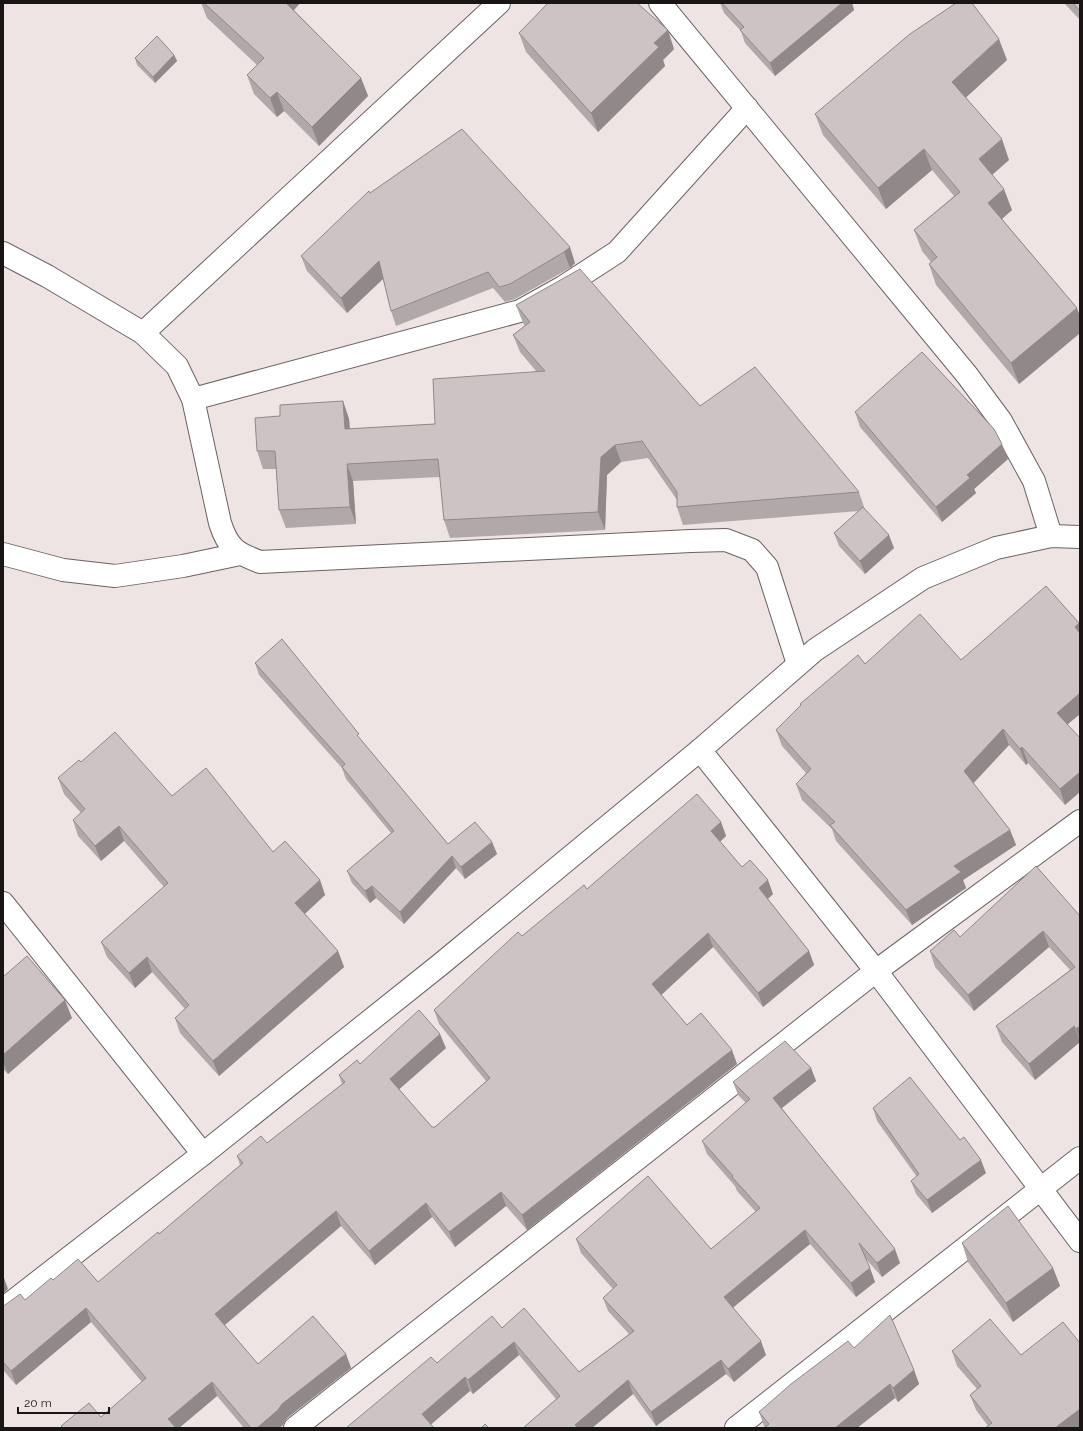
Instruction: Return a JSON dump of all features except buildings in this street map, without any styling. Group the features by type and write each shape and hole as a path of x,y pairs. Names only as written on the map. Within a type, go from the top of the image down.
{"street":[{"path":"143,333 499,3"},
{"path":"660,3 967,375 1002,421 1034,481 1051,536"},
{"path":"193,399 520,311 563,287 617,252 747,108"},
{"path":"3,253 47,276 143,333 177,366 193,399 220,523 226,541 240,554 260,562 691,540 726,540 752,550 767,567 798,664"},
{"path":"3,1309 203,1154 440,964 700,750 815,650 923,578 996,548 1051,536 1080,537"},
{"path":"3,554 63,570 115,576 182,566 240,554"},
{"path":"700,750 876,971 1080,1241"},
{"path":"295,1428 876,971 1080,821"},
{"path":"3,903 203,1154"},
{"path":"736,1428 1080,1158"}]}
